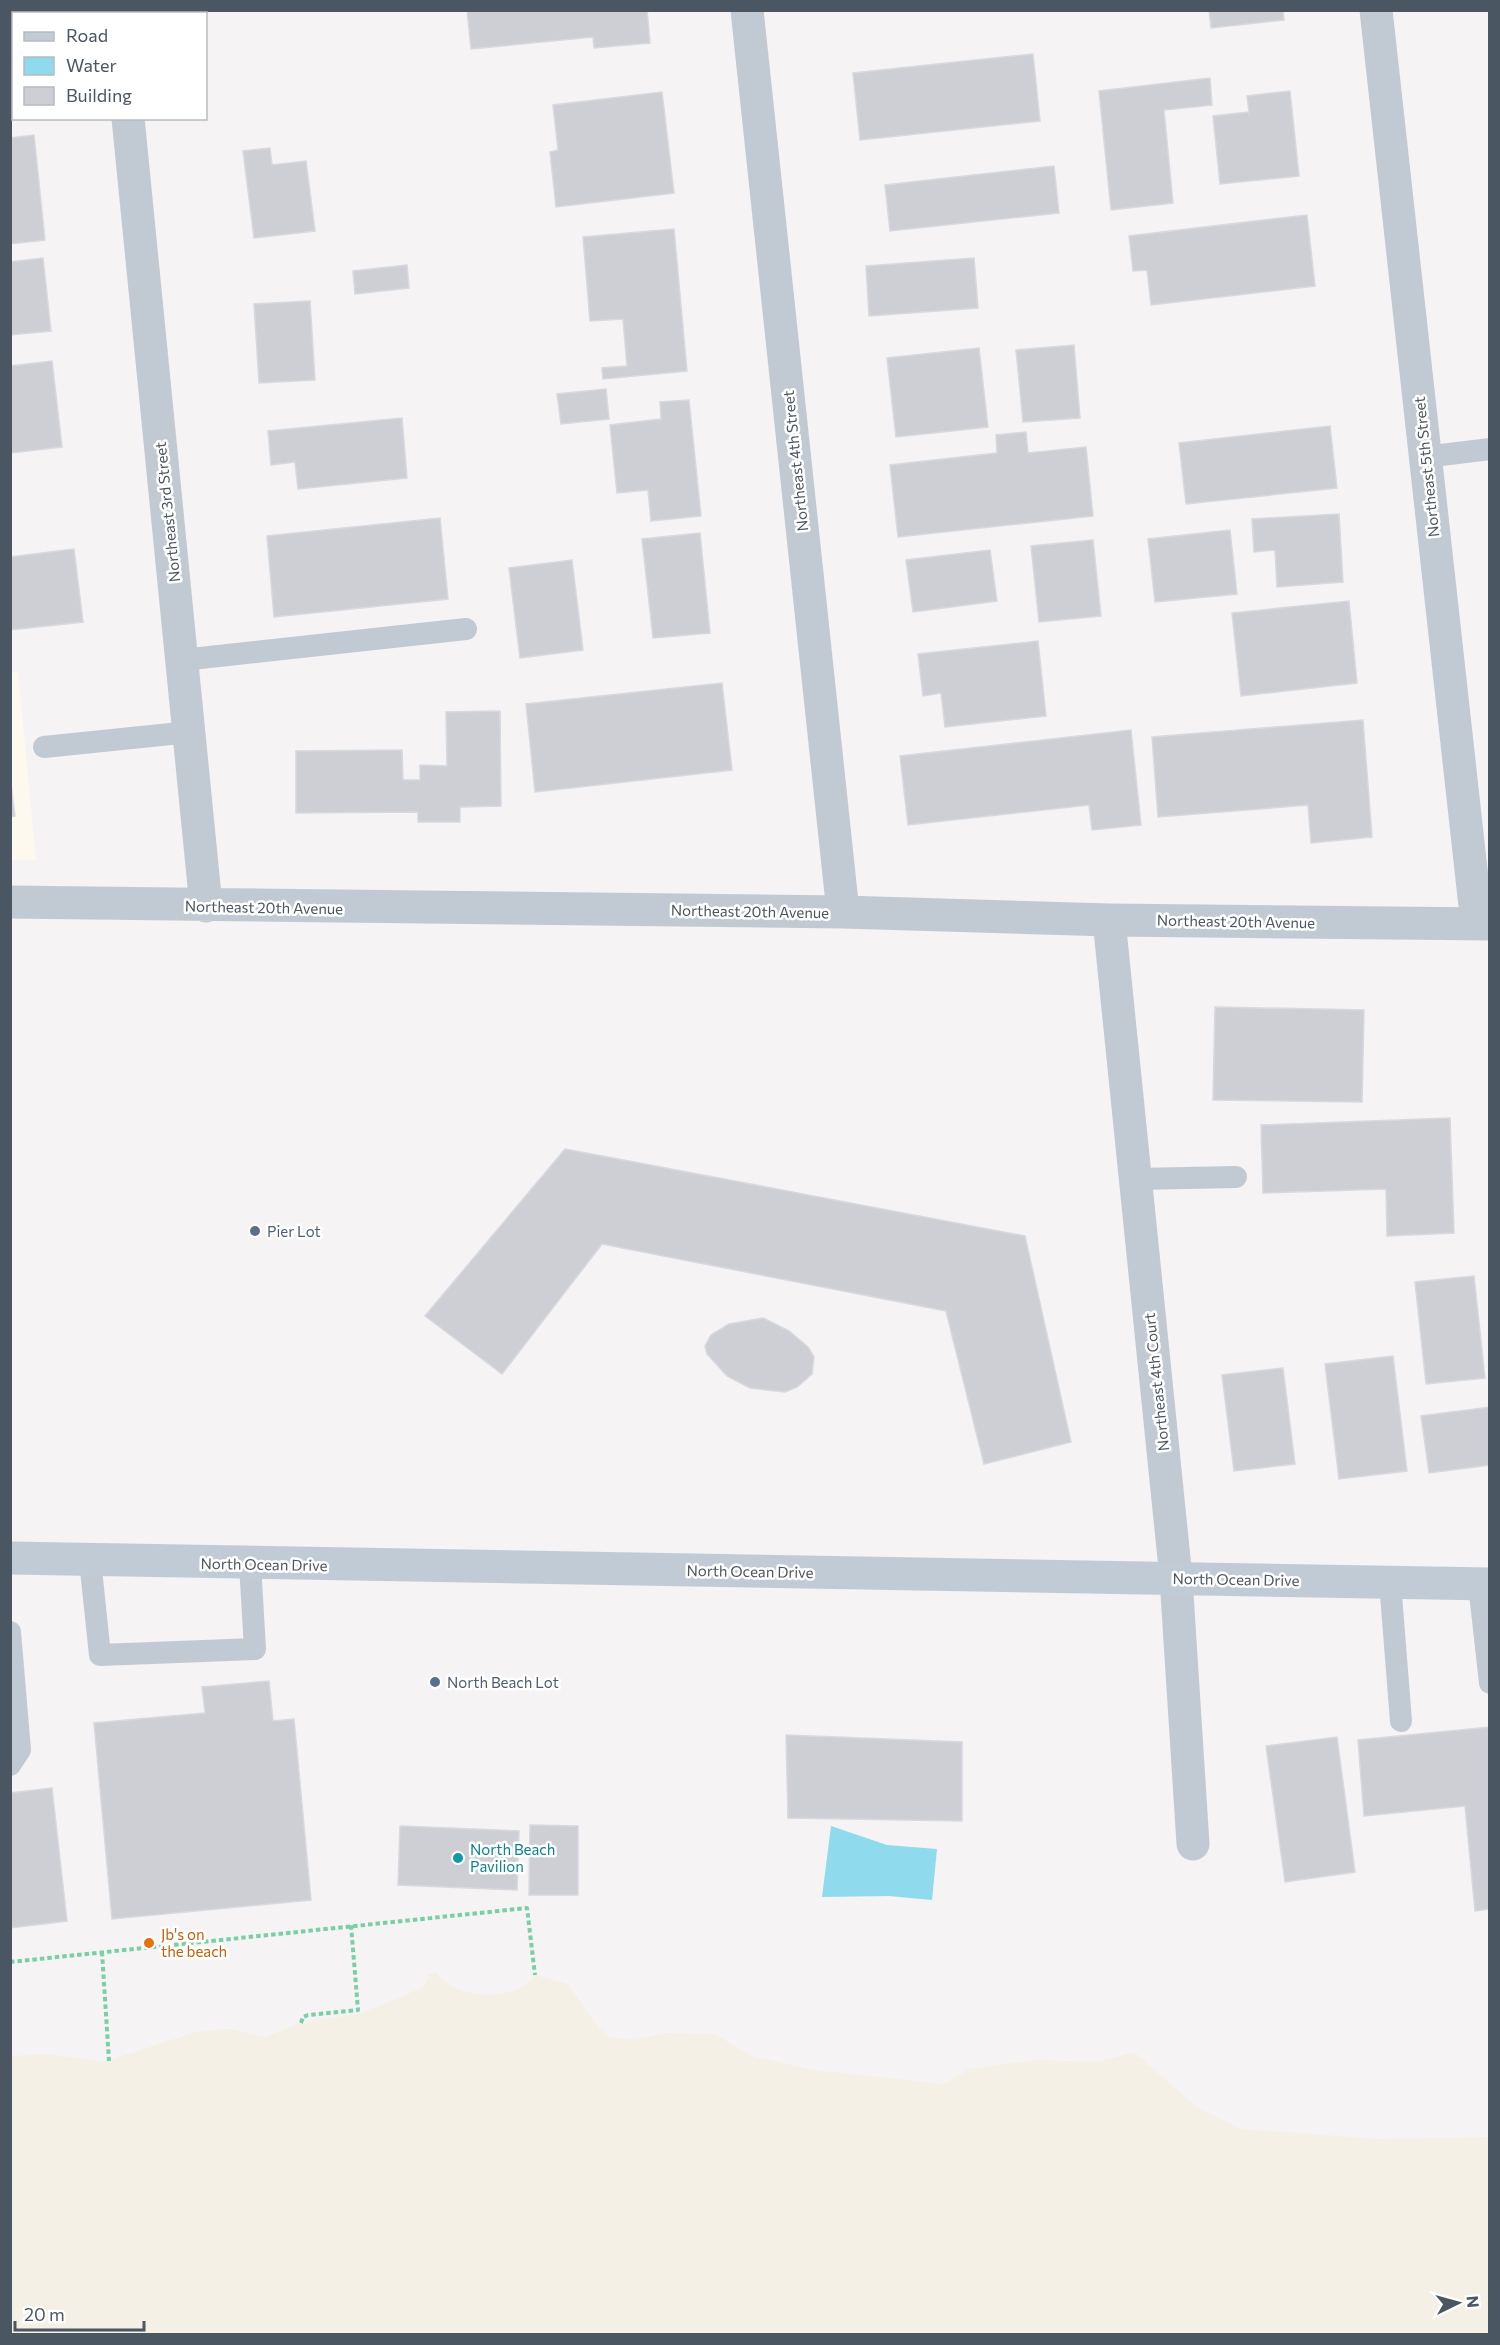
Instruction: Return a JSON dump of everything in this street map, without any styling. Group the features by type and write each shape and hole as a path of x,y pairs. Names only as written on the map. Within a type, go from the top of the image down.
{"main road":[{"name":"North Ocean Drive","path":"10,1558 1484,1584"}],"street":[{"name":"Northeast 4th Street","path":"747,10 843,912"},
{"name":"Northeast 5th Street","path":"1376,10 1425,457 1483,924"},
{"name":"Northeast 3rd Street","path":"128,120 206,906"},
{"name":"Northeast 20th Avenue","path":"10,902 843,912 1109,920 1483,924"},
{"name":"Northeast 4th Court","path":"1109,920 1176,1578 1193,1844"}],"lane":[{"path":"1425,457 1490,449"},
{"path":"182,660 466,629"},
{"path":"44,747 190,732"},
{"path":"1135,1179 1236,1177"},
{"path":"90,1560 100,1655 255,1649 250,1564"},
{"path":"1390,1582 1401,1721"},
{"path":"1484,1584 1490,1683"},
{"path":"10,1632 20,1750 10,1765"}],"path":[{"path":"10,1962 527,1908 536,1975"},
{"path":"301,2023 303,2017 308,2015 358,2010 351,1925"},
{"path":"102,1952 109,2061"}],"shaded area":[{"path":"18,671 36,860 11,860 10,672"}],"sand":[{"path":"436,1972 444,1981 456,1988 470,1993 485,1994 500,1994 514,1990 526,1984 535,1975 568,1984 597,2026 608,2037 634,2040 665,2033 714,2034 752,2056 812,2070 944,2084 969,2069 1038,2060 1097,2062 1134,2052 1198,2108 1241,2129 1378,2139 1489,2137 1489,2334 11,2334 11,2056 48,2054 104,2062 199,2031 230,2029 264,2037 301,2023 362,2013 424,1987 429,1975"}],"water":[{"path":"831,1826 887,1845 937,1849 932,1900 889,1896 822,1897"}],"building":[{"path":"467,10 647,10 650,43 594,48 593,37 471,49"},
{"path":"1209,10 1283,10 1284,20 1211,28"},
{"path":"1033,54 1040,121 860,140 853,73"},
{"path":"1210,78 1212,105 1164,110 1173,203 1111,210 1099,91"},
{"path":"1290,91 1299,176 1220,184 1213,116 1249,112 1247,96"},
{"path":"662,92 674,193 556,207 550,152 558,150 553,105"},
{"path":"34,135 45,240 10,244 10,138"},
{"path":"270,148 272,165 306,161 315,231 254,238 243,151"},
{"path":"1054,166 1059,213 890,231 885,185"},
{"path":"1307,215 1315,286 1151,305 1147,270 1133,271 1129,236"},
{"path":"674,229 687,371 603,379 602,368 627,366 623,319 590,321 583,237"},
{"path":"43,258 51,331 10,335 10,262"},
{"path":"974,258 978,308 869,316 866,266"},
{"path":"407,265 409,288 355,294 353,271"},
{"path":"310,301 315,380 259,383 254,304"},
{"path":"1074,345 1080,418 1023,422 1016,350"},
{"path":"979,348 988,427 896,437 887,358"},
{"path":"52,361 62,447 10,453 10,366"},
{"path":"606,389 609,419 561,424 557,394"},
{"path":"689,400 701,516 651,521 648,490 617,493 610,425 661,419 660,402"},
{"path":"402,418 407,478 298,489 295,462 271,465 268,431"},
{"path":"1330,426 1337,488 1186,504 1179,443"},
{"path":"1026,432 1028,453 1086,447 1093,516 898,537 890,465 997,453 996,435"},
{"path":"1339,514 1343,582 1277,587 1275,550 1254,552 1252,519"},
{"path":"440,518 448,599 274,617 267,536"},
{"path":"1230,530 1237,594 1155,602 1148,539"},
{"path":"700,533 710,633 653,638 642,539"},
{"path":"1093,540 1101,616 1039,622 1031,546"},
{"path":"74,549 83,622 10,630 10,557"},
{"path":"990,550 997,601 913,612 906,560"},
{"path":"572,560 583,650 520,658 509,568"},
{"path":"1349,601 1357,683 1241,696 1232,613"},
{"path":"1038,641 1046,716 945,727 941,693 923,696 918,654"},
{"path":"722,683 732,770 535,792 526,704"},
{"path":"500,711 501,806 460,807 460,822 418,822 418,812 296,813 296,751 402,750 403,780 420,780 420,765 447,766 446,712"},
{"path":"1363,720 1372,837 1311,843 1308,805 1158,817 1152,737"},
{"path":"1131,730 1141,825 1092,830 1089,805 908,825 900,756"},
{"path":"10,777 15,816 10,817"},
{"path":"1215,1007 1364,1010 1362,1102 1213,1100"},
{"path":"1450,1118 1454,1233 1387,1236 1386,1189 1263,1193 1261,1125"},
{"path":"565,1149 1025,1236 1071,1442 984,1464 946,1311 602,1244 502,1374 425,1316"},
{"path":"1474,1276 1485,1378 1426,1384 1415,1282"},
{"path":"763,1318 789,1331 808,1347 814,1357 812,1374 797,1387 785,1392 750,1388 727,1376 707,1354 705,1346 711,1335 729,1324"},
{"path":"1393,1356 1407,1471 1339,1479 1325,1364"},
{"path":"1283,1368 1295,1464 1234,1471 1222,1375"},
{"path":"1490,1407 1490,1465 1429,1473 1421,1416"},
{"path":"269,1681 273,1721 294,1719 311,1900 112,1919 94,1723 205,1713 202,1687"},
{"path":"1490,1727 1490,1909 1475,1911 1465,1806 1364,1816 1358,1740"},
{"path":"786,1735 962,1742 962,1821 788,1818"},
{"path":"1337,1737 1355,1872 1285,1882 1266,1746"},
{"path":"52,1788 67,1921 10,1928 10,1793"},
{"path":"530,1825 578,1826 578,1895 529,1895"},
{"name":"North Beach Pavilion","path":"400,1826 519,1831 517,1890 398,1885"}],"place":[{"name":"Pier Lot","path":"255,1231"},
{"name":"North Beach Lot","path":"435,1682"},
{"name":"North Beach Pavilion","path":"458,1858"},
{"name":"Jb's on the beach","path":"149,1943"}]}
